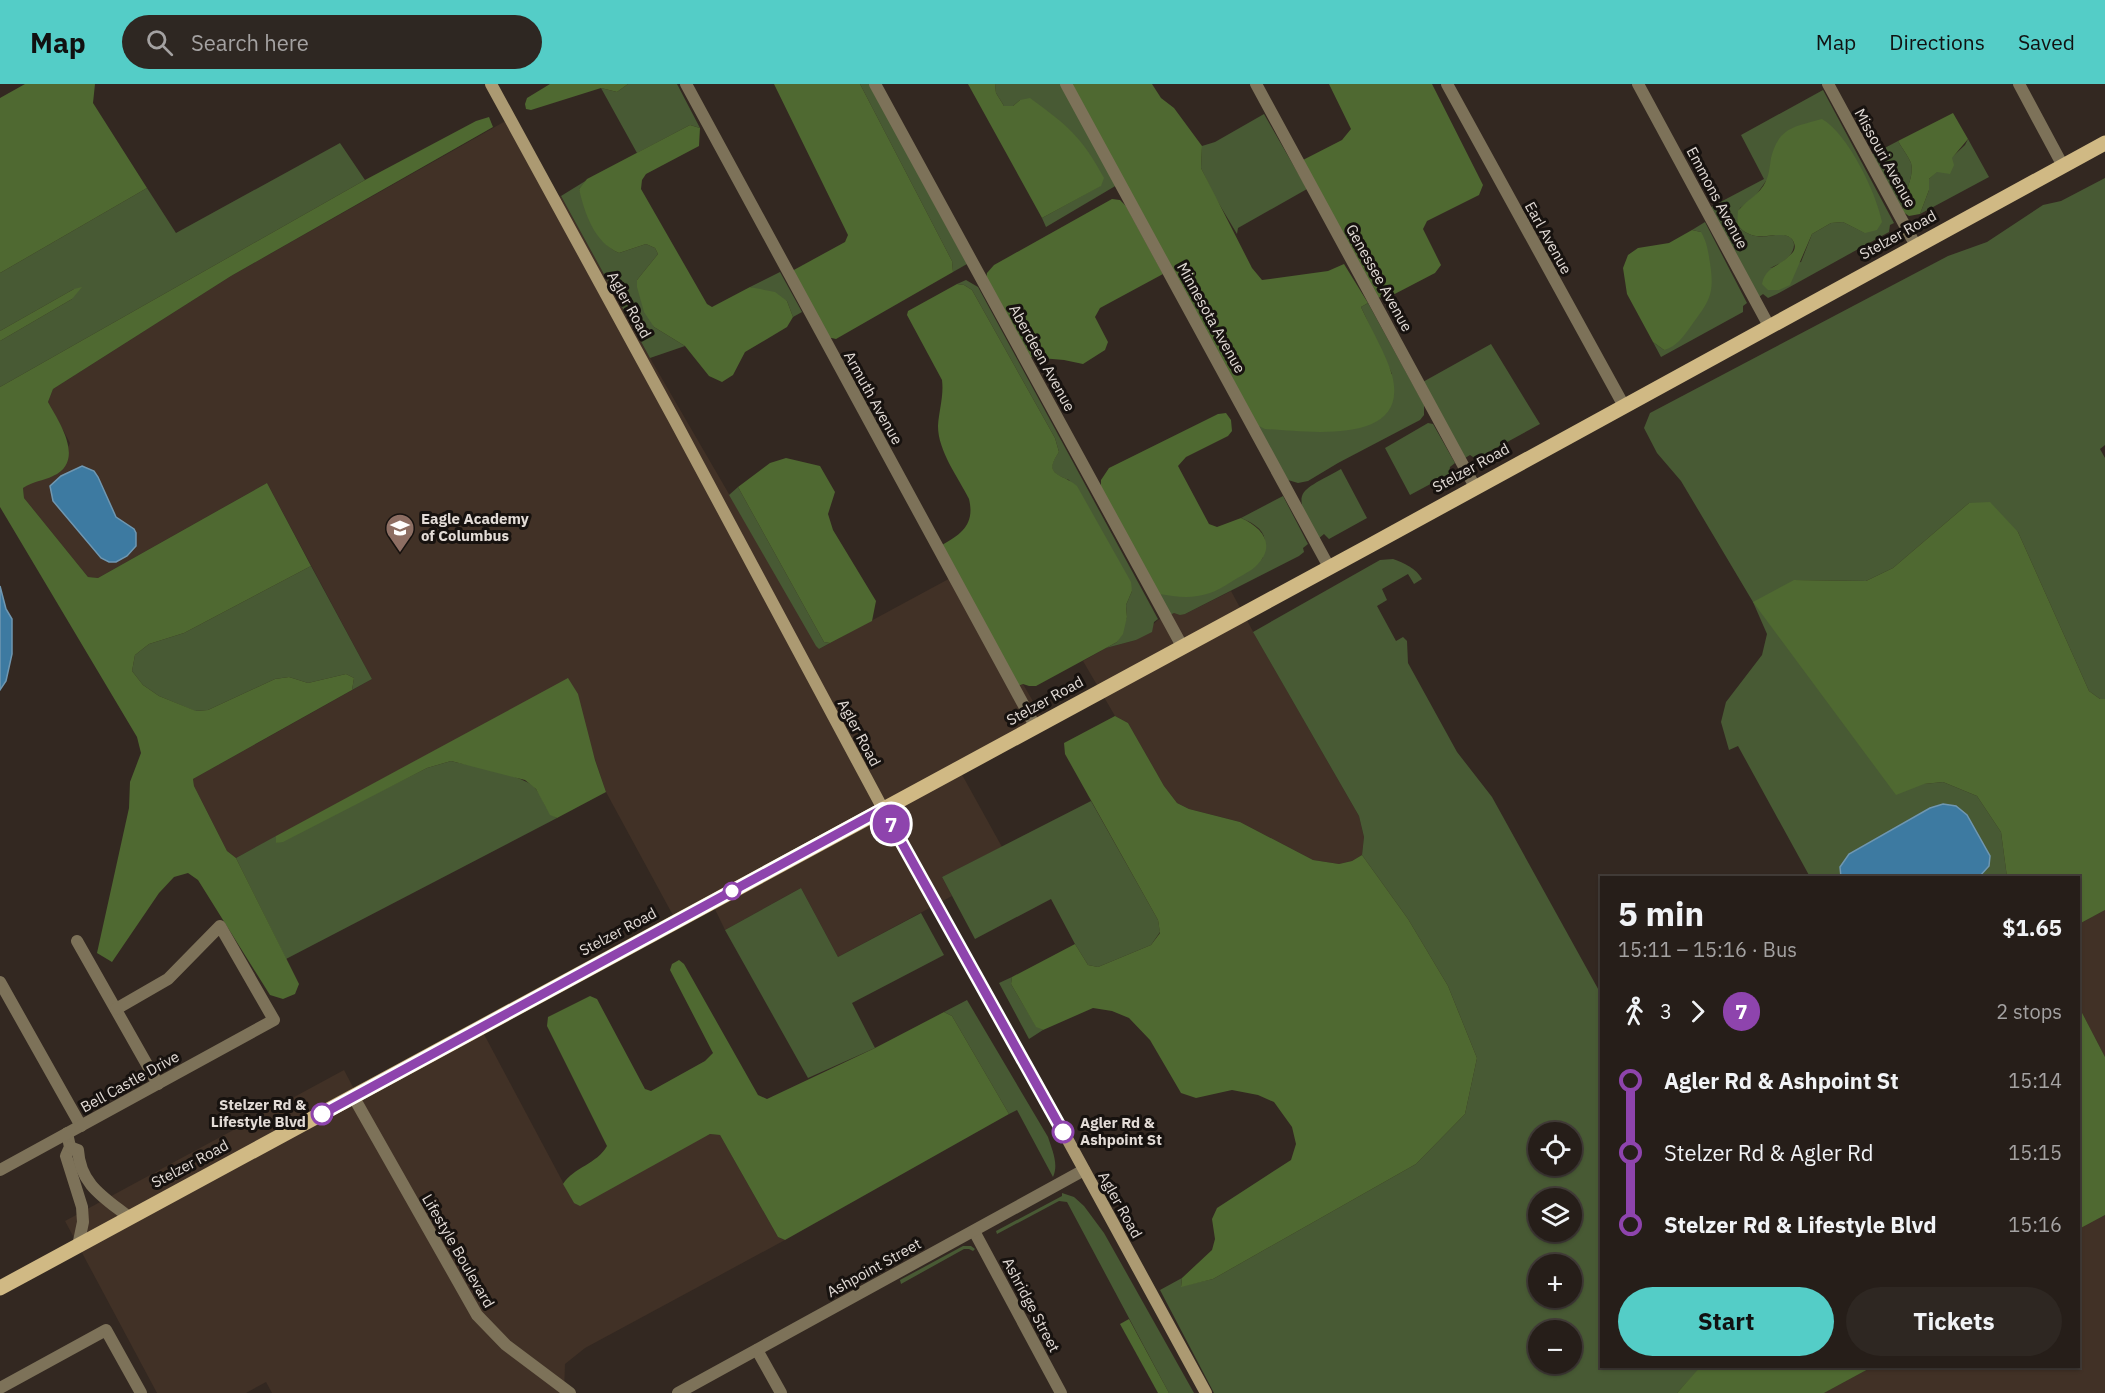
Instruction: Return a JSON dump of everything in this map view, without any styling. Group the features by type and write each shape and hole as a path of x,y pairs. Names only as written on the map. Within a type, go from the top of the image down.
{"main road":[{"name":"Agler Road","path":"491,84 668,407 883,809 1206,1393"},
{"name":"Stelzer Road","path":"0,1288 1329,567 2105,142"}],"street":[{"name":"Armuth Avenue","path":"686,84 1035,726"},
{"name":"Aberdeen Avenue","path":"875,84 1182,646"},
{"name":"Minnesota Avenue","path":"1066,84 1329,567"},
{"name":"Genessee Avenue","path":"1256,84 1475,487"},
{"name":"Earl Avenue","path":"1447,84 1624,406"},
{"name":"Emmons Avenue","path":"1638,84 1769,326"},
{"name":"Missouri Avenue","path":"1828,84 1916,246"},
{"path":"2019,84 2063,166"},
{"name":"Bell Castle Drive","path":"0,1170 274,1020 220,926 168,980 116,1009"},
{"path":"76,941 158,1084"},
{"path":"0,982 81,1126"},
{"name":"Lifestyle Boulevard","path":"353,1096 477,1316 506,1345 570,1393"},
{"path":"67,1133 70,1147 66,1156 82,1207 83,1222 78,1246"},
{"path":"70,1147 78,1150 84,1176 94,1189 130,1218"},
{"name":"Ashpoint Street","path":"678,1393 1084,1170"},
{"name":"Ashridge Street","path":"974,1231 1061,1393"},
{"path":"0,1388 106,1330 141,1393"},
{"path":"757,1350 781,1393"}],"shaded area":[{"path":"509,119 552,200 561,196 650,358 819,649 956,575 1019,686 1023,684 1042,717 955,762 1002,847 942,877 952,896 838,957 801,888 725,930 711,901 675,919 606,792 568,679 236,858 227,851 194,786 193,779 372,679 267,483 98,578 88,577 24,498 23,488 30,483 55,475 70,443 48,402 53,389 231,276"},
{"path":"1231,591 1359,816 1364,837 1362,855 1352,861 1339,864 1313,860 1240,822 1189,809 1177,803 1164,786 1128,723 1115,716 1083,661 1106,648 1136,640 1158,620 1174,613 1185,614"},
{"path":"2105,910 2105,1057 2080,1009 2080,923"},
{"path":"478,1023 574,1203 710,1134 720,1135 778,1237 785,1240 585,1348 565,1364 564,1393 272,1393 266,1382 246,1393 157,1393 65,1221 344,1070 355,1091"},
{"path":"2105,1215 2105,1393 1824,1393 1870,1368 2080,1368 2080,1228"}],"green space":[{"path":"25,84 95,84 93,103 147,188 0,273 0,98"},
{"path":"550,84 628,84 617,92 601,88 531,110 526,109 527,98"},
{"path":"628,84 677,84 700,128 690,125 637,153 601,88 617,92"},
{"path":"774,84 860,84 952,261 953,272 836,339 827,337 792,271 845,242 848,235"},
{"path":"860,84 869,84 967,264 953,272 952,261"},
{"path":"968,84 995,84 996,93 1004,106 1013,106 1020,100 1030,98 1064,124 1081,142 1104,178 1101,186 1042,218"},
{"path":"995,84 1061,84 1117,185 1046,227 1042,218 1100,186 1020,100 1013,106 1004,106 996,93"},
{"path":"1070,84 1152,84 1161,98 1174,108 1202,146 1201,168 1252,268 1262,280 1328,271 1344,264 1368,303 1361,307 1392,375 1394,398 1386,414 1371,424 1351,430 1328,432 1265,429 1255,424"},
{"path":"1329,84 1432,84 1483,185 1479,195 1427,221 1423,229 1441,265 1435,273 1387,298 1375,297 1301,161 1342,140 1351,129"},
{"path":"1823,90 1894,223 1890,225 1889,232 1777,294 1768,298 1763,294 1759,297 1709,208 1764,179 1741,135","holes":["1766,181 1865,233 1843,222 1831,223 1812,234 1801,262 1770,268 1789,256 1794,246 1792,239 1784,235 1763,237 1753,235 1745,232 1737,224 1740,208 1754,198"]},
{"path":"1953,113 1968,139 1952,158 1954,165 1950,174 1937,172 1929,179 1929,190 1920,214 1909,216 1903,212 1903,206 1912,169 1898,141"},
{"path":"1264,114 1307,189 1238,228 1237,234 1201,168 1202,146 1215,142"},
{"path":"489,117 493,127 231,276 53,389 48,402 67,441 68,461 63,469 53,476 23,488 24,498 88,577 98,578 267,483 311,566 184,633 149,644 135,655 132,671 143,685 159,696 196,711 208,710 275,679 289,677 308,683 346,674 354,678 352,690 193,779 194,786 227,851 236,858 299,984 295,994 283,999 270,995 198,880 188,873 174,877 159,893 112,962 97,953 129,808 130,782 141,753 137,737 0,507 0,387 365,180 476,121"},
{"path":"1822,119 1842,137 1860,165 1874,195 1882,222 1877,230 1865,233 1843,222 1831,223 1812,234 1790,285 1779,290 1768,290 1762,284 1766,274 1793,253 1794,243 1788,236 1760,236 1748,233 1737,224 1738,211 1763,186 1768,176 1774,148 1783,134 1796,127"},
{"path":"690,125 700,128 699,146 646,174 642,180 641,189 707,304 712,307 750,287 775,292 787,301 793,317 787,327 745,352 733,375 722,382 709,376 685,346 654,327 644,312 637,280 658,254 655,248 646,244 619,253 610,248 597,235 592,226 579,189 587,179"},
{"path":"1968,139 1989,177 1920,214 1929,190 1929,179 1965,145"},
{"path":"1898,141 1910,160 1912,169 1903,212 1871,155"},
{"path":"340,143 365,180 0,387 0,341 72,299 74,289 0,331 0,273 147,188 176,233"},
{"path":"2105,178 2105,445 2100,449 2105,458 2105,699 2100,699 2089,691 2018,532 1969,503 1893,568 1866,581 1794,580 1924,784 1943,782 1977,796 2001,832 2007,876 1980,876 1989,866 1990,856 1967,815 1943,804 1930,808 1849,854 1840,867 1841,876 1809,876 1738,746 1729,750 1721,722 1726,702 1762,655 1767,634 1753,602 1681,481 1657,453 1644,428 1650,413 1948,256 1987,242 2043,205 2061,201"},
{"path":"587,180 579,189 594,226 604,242 619,253 646,244 655,248 658,254 637,280 654,327 685,346 650,358 561,196"},
{"path":"1112,199 1120,200 1126,206 1163,274 1100,308 1095,317 1108,342 1105,350 1083,364 1029,357 986,280 987,273 994,265"},
{"path":"1705,222 1747,303 1743,306 1743,312 1661,357 1653,342 1664,350 1701,232 1692,230"},
{"path":"1692,230 1701,232 1706,243 1709,254 1711,290 1706,304 1686,334 1676,344 1664,350 1653,342 1627,294 1623,268 1628,255 1638,248 1669,243"},
{"path":"780,272 802,312 793,317 787,301 750,287"},
{"path":"966,280 978,287 1158,619 1154,622 1152,632 1136,640 1106,648 1117,642 1127,617 1126,605 1132,591 1069,480 1053,470 1053,463 1059,452 1055,438 972,290 957,284"},
{"path":"957,284 972,290 1055,438 1059,452 1054,460 1053,470 1077,486 1131,582 1132,591 1126,605 1127,617 1123,634 1117,642 1036,686 1023,684 1018,686 942,545 956,537 968,522 969,499 941,445 938,426 942,380 907,315 908,311"},
{"path":"82,287 72,299 0,341 0,331 74,289"},
{"path":"1368,303 1424,405 1424,415 1420,420 1308,481 1298,483 1288,480 1255,424 1392,374 1361,307"},
{"path":"1491,344 1540,424 1476,459 1470,455 1465,458 1421,383"},
{"path":"1226,413 1231,420 1232,431 1228,436 1186,457 1178,466 1209,524 1217,527 1241,518 1249,522 1265,539 1265,552 1262,560 1255,567 1213,592 1191,597 1159,594 1101,492 1101,480 1109,468 1218,414"},
{"path":"1428,423 1433,424 1455,463 1450,467 1449,474 1410,495 1385,448"},
{"path":"786,458 820,466 835,492 828,514 833,530 876,601 872,621 830,643 824,642 738,487 770,463"},
{"path":"1341,469 1367,518 1329,539 1324,534 1318,539 1304,511 1302,495 1307,489"},
{"path":"738,487 824,642 830,643 819,649 729,495"},
{"path":"1283,496 1308,544 1303,548 1304,552 1185,614 1170,615 1159,594 1262,559 1265,545 1263,534 1255,525 1241,518"},
{"path":"1990,502 2018,532 2089,691 2100,699 2105,699 2105,910 2080,923 2080,876 2007,876 2001,832 1977,796 1943,782 1924,784 1896,795 1753,602 1794,580 1866,581 1893,568 1969,503"},
{"path":"1393,559 1413,569 1422,579 1414,584 1408,574 1382,589 1387,600 1377,606 1396,641 1403,637 1407,641 1408,663 1457,752 1492,797 1600,992 1600,1368 1700,1368 1677,1393 1214,1393 1160,1290 1182,1278 1181,1286 1213,1279 1416,1164 1465,1114 1477,1058 1448,986 1408,919 1362,855 1364,837 1359,816 1253,632 1380,560"},
{"path":"311,566 372,679 352,690 354,678 346,674 308,683 289,677 275,679 208,710 195,711 159,696 143,685 132,671 135,655 149,644 184,633"},
{"path":"568,678 578,694 606,792 557,818 550,815 536,789 525,780 451,761 427,768 283,842 276,843 276,836"},
{"path":"1115,716 1128,723 1164,786 1177,803 1189,809 1240,822 1313,860 1339,864 1352,861 1362,855 1408,919 1448,986 1477,1058 1465,1114 1416,1164 1213,1279 1181,1287 1182,1278 1212,1250 1215,1239 1212,1219 1217,1208 1291,1160 1296,1144 1292,1127 1274,1102 1258,1095 1232,1090 1196,1098 1181,1093 1150,1040 1129,1018 1112,1011 1093,1008 1043,1030 1036,1027 1011,984 1012,977 1075,944 1088,965 1098,967 1151,945 1160,933 1158,920 1065,754 1064,743"},
{"path":"451,761 509,775 529,783 557,818 286,959 236,858 276,836 276,843 427,768"},
{"path":"1091,801 1158,920 1160,932 1151,945 1098,967 1088,965 1051,899 975,939 942,877"},
{"path":"801,888 838,957 921,913 944,955 852,1003 875,1048 808,1078 725,930"},
{"path":"679,960 684,964 758,1095 767,1099 875,1048 944,1012 952,1016 1009,1114 785,1240 778,1237 720,1135 710,1134 580,1206 574,1203 563,1184 573,1173 603,1152 607,1146 547,1026 548,1017 590,996 597,999 645,1089 651,1091 705,1061 713,1053 670,970 672,964"},
{"path":"1012,977 1011,984 1036,1026 1043,1030 1029,1039 999,983"},
{"path":"967,1000 1048,1137 1055,1162 1053,1177 1017,1110 1009,1114 952,1016 944,1012"},
{"path":"2080,1009 2105,1057 2105,1215 2080,1228"},
{"path":"1062,1193 1074,1197 1084,1206 1104,1233 1194,1393 1169,1393 1067,1202 1059,1201 997,1234 996,1231 1062,1196"},
{"path":"963,1246 971,1246 975,1249 973,1251 964,1249 901,1284 900,1280"},
{"path":"1129,1319 1169,1393 1158,1393 1120,1324"},
{"path":"1699,1368 1870,1368 1824,1393 1677,1393"}],"water":[{"path":"82,466 94,471 116,517 134,529 136,533 136,546 127,556 116,562 109,562 101,558 53,501 50,486 61,476"},
{"path":"0,586 6,609 12,619 12,654 6,681 0,690"},
{"path":"1943,804 1956,806 1967,815 1990,856 1989,866 1980,876 1841,876 1840,867 1849,854 1930,808"}],"bus line":[{"name":"7","path":"322,1114 883,809 1063,1132"}],"place":[{"name":"Eagle Academy of Columbus","path":"400,554"},
{"name":"Stelzer Rd & Lifestyle Blvd","path":"322,1114"},
{"name":"Agler Rd & Ashpoint St","path":"1063,1132"}]}
